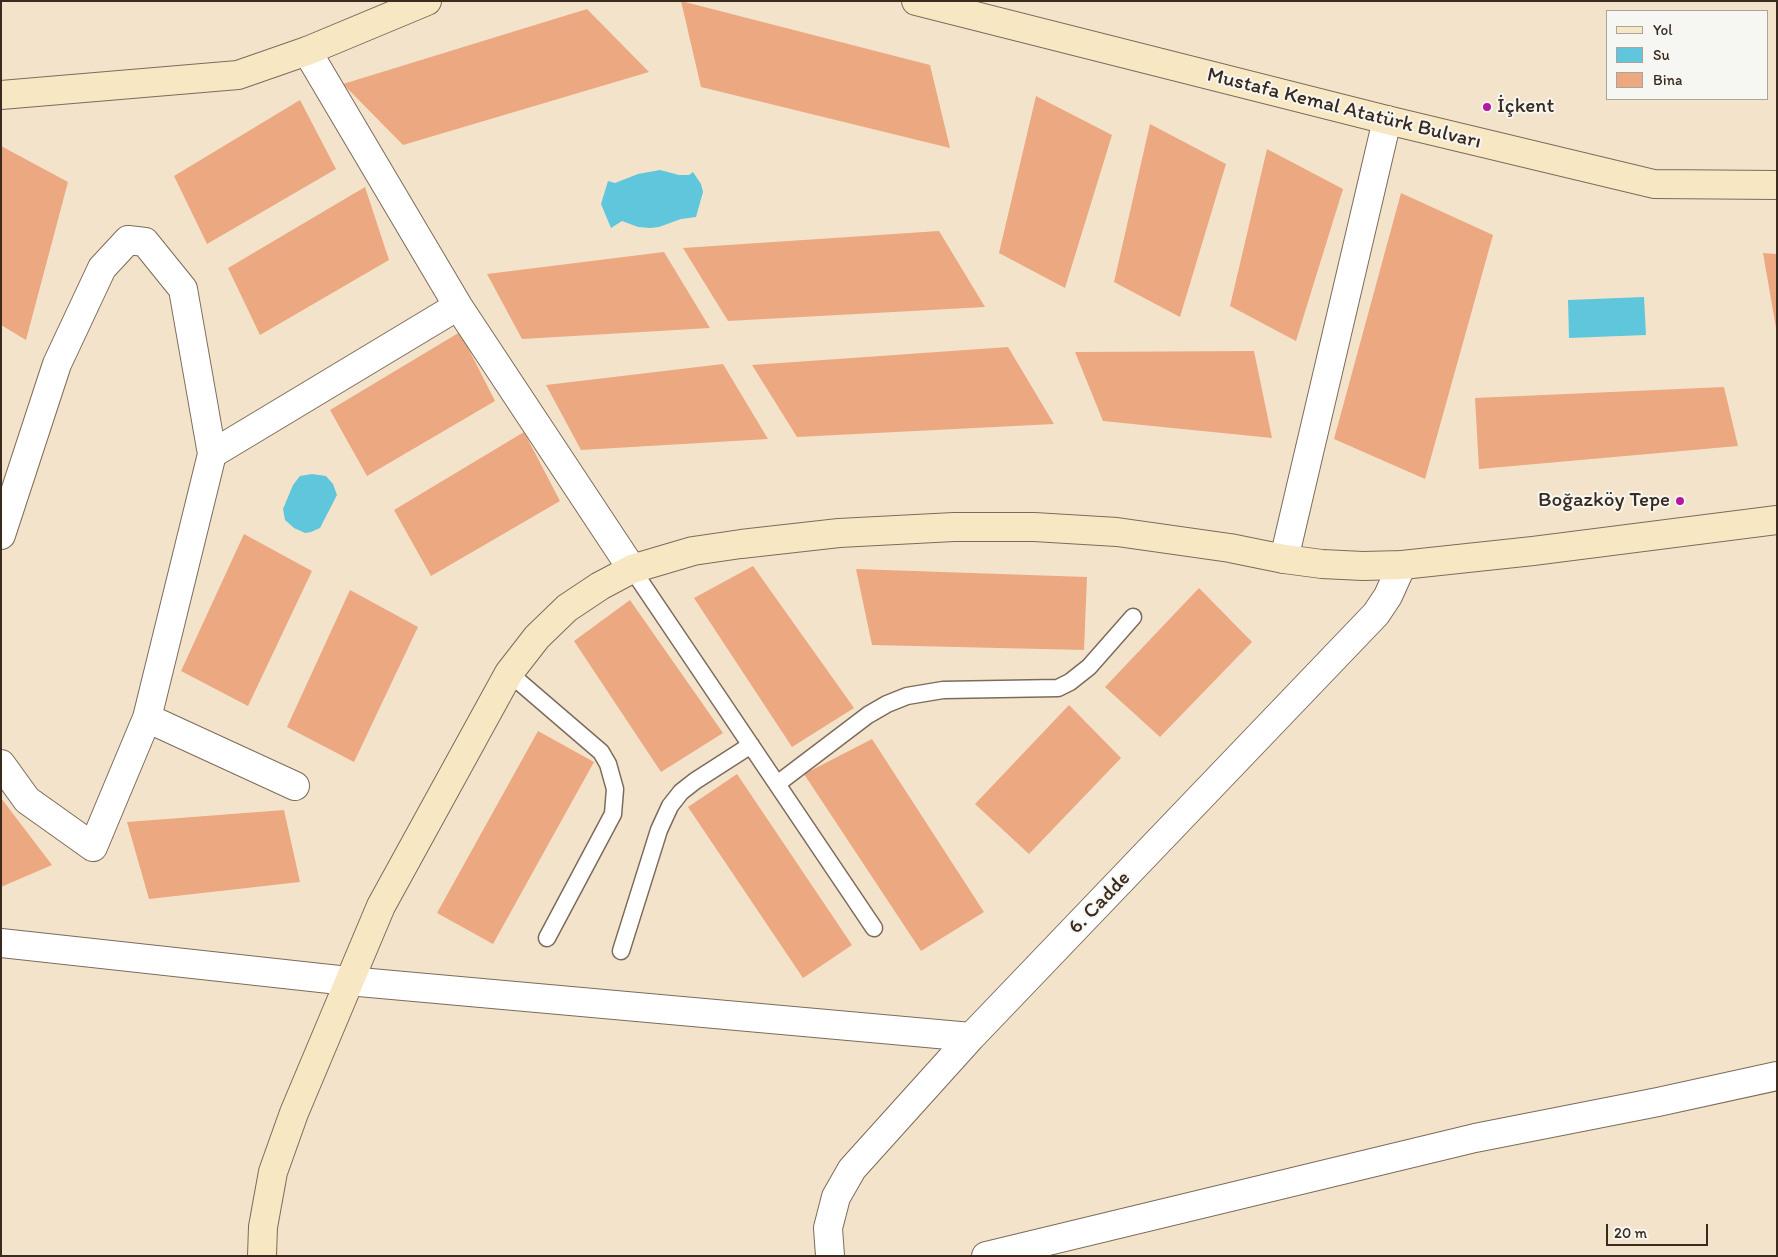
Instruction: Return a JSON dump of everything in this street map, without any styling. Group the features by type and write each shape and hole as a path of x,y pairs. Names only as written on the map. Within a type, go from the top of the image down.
{"street":[{"path":"1,95 238,75 307,52 427,1"},
{"name":"Mustafa Kemal Atatürk Bulvarı","path":"916,1 1387,120 1654,184 1777,185"},
{"path":"307,52 458,306 632,569"},
{"path":"1284,559 1387,120"},
{"path":"1,535 57,364 102,268 128,240 145,242 183,288 212,454 147,718 93,847 27,800 1,764"},
{"path":"212,454 458,306"},
{"path":"262,1256 263,1227 273,1172 294,1113 348,980 381,906 509,673 537,637 568,608 600,586 632,569 693,551 741,544 839,533 954,527 1034,527 1117,532 1230,548 1284,559 1322,564 1402,565 1533,551 1777,520"},
{"name":"6. Cadde","path":"830,1256 828,1228 836,1197 852,1169 971,1037 1376,614 1388,596 1402,565"},
{"path":"147,718 295,786"},
{"path":"1,943 348,980 971,1037"},
{"path":"986,1256 1475,1138 1777,1076"}],"lane":[{"path":"632,569 874,928"},
{"path":"777,784 868,715 887,704 907,696 943,690 1058,688 1070,682 1089,667 1133,617"},
{"path":"509,673 601,752 608,764 615,789 613,814 547,938"},
{"path":"621,951 659,830 670,806 681,792 695,781 751,745"}],"water":[{"path":"660,170 679,175 689,175 693,172 701,184 703,192 696,217 681,219 659,227 650,228 638,227 622,221 611,228 601,204 608,181 615,183 638,174"},
{"path":"1644,297 1646,335 1569,338 1568,300"},
{"path":"312,474 326,476 333,484 337,495 320,528 305,533 294,528 285,520 283,509 293,485 300,476"}],"building":[{"path":"681,1 930,65 950,148 701,87"},
{"path":"587,9 649,72 403,145 343,84"},
{"path":"1036,96 1112,135 1065,288 999,253"},
{"path":"300,100 336,169 207,244 174,176"},
{"path":"1150,124 1226,164 1180,317 1114,282"},
{"path":"1,146 68,182 26,340 1,325"},
{"path":"1267,149 1343,189 1296,341 1230,306"},
{"path":"365,187 389,260 260,335 228,268"},
{"path":"1401,193 1493,235 1425,479 1334,439"},
{"path":"939,231 985,307 728,321 683,248"},
{"path":"664,252 710,328 522,339 487,274"},
{"path":"1763,253 1777,254 1777,328 1776,328"},
{"path":"460,332 495,401 367,476 330,410"},
{"path":"1008,347 1054,424 797,437 752,365"},
{"path":"1254,351 1272,438 1103,421 1075,352"},
{"path":"723,364 768,439 581,450 546,385"},
{"path":"1724,387 1738,446 1479,469 1475,398"},
{"path":"524,432 560,501 431,576 394,510"},
{"path":"244,534 312,571 248,706 181,671"},
{"path":"753,566 854,708 792,747 694,598"},
{"path":"856,569 1087,577 1084,650 872,645"},
{"path":"1199,588 1252,642 1160,737 1105,687"},
{"path":"350,590 418,627 354,762 287,727"},
{"path":"630,600 723,733 661,772 574,641"},
{"path":"1069,705 1121,758 1029,854 975,804"},
{"path":"538,731 594,762 493,944 437,913"},
{"path":"872,739 984,912 921,951 804,774"},
{"path":"737,774 852,945 803,978 688,807"},
{"path":"1,798 52,865 1,887"},
{"path":"284,810 300,882 149,899 127,822"}],"place":[{"name":"İçkent","path":"1487,107"},
{"name":"Boğazköy Tepe","path":"1680,501"}]}
